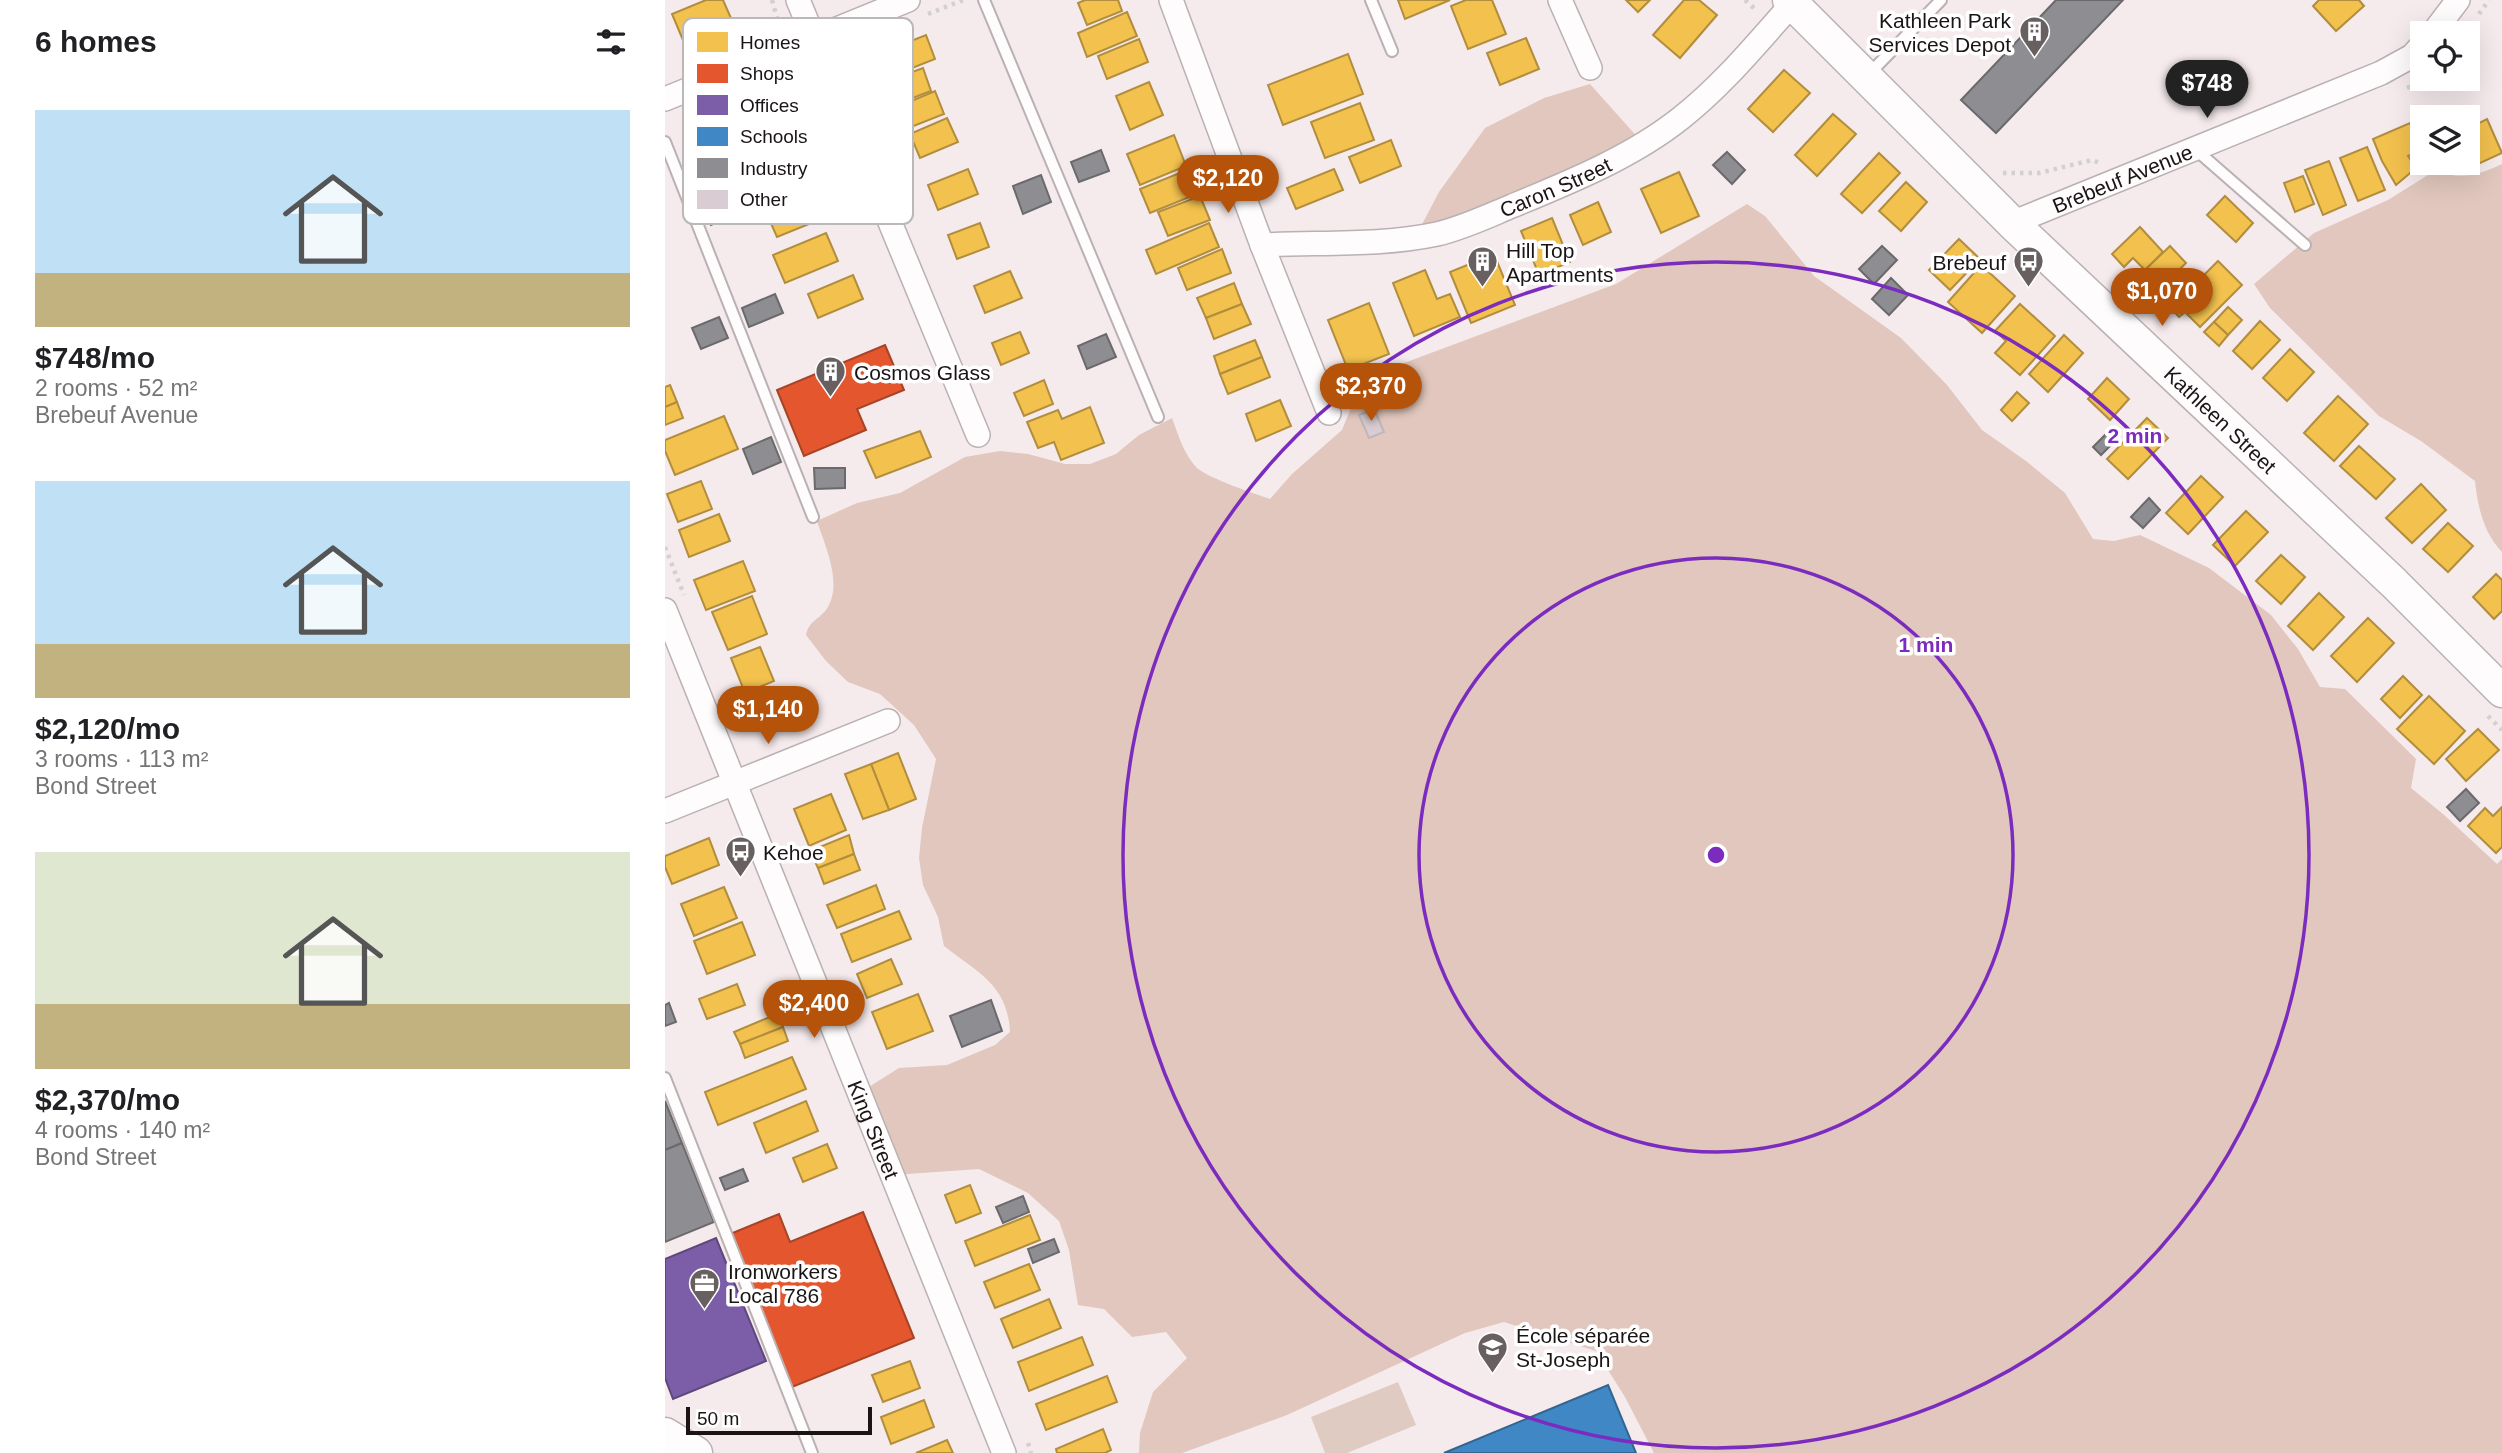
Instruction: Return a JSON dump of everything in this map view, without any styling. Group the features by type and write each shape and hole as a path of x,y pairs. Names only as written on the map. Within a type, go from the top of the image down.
{"street":[{"path":"798,0 805,18"},
{"path":"864,18 908,0"},
{"path":"1171,0 1262,245 1329,413"},
{"path":"1560,0 1590,68"},
{"path":"2442,21 2458,0"},
{"name":"Caron Street","path":"1262,245 1389,240 1437,233 1473,222 1542,194 1605,164 1681,118 1723,80 1791,2"},
{"name":"Kathleen Street","path":"1791,2 2012,223 2394,583 2502,691"},
{"name":"Brebeuf Avenue","path":"2012,223 2381,74 2410,57"},
{"path":"665,99 683,92"},
{"path":"890,224 978,435"},
{"name":"King Street","path":"665,610 1004,1453"},
{"path":"665,811 888,721"},
{"path":"665,1434 696,1453"}],"lane":[{"path":"984,0 1158,416"},
{"path":"1371,0 1392,51"},
{"path":"1866,77 1941,0"},
{"path":"665,142 683,188"},
{"path":"2195,149 2305,245"},
{"path":"697,224 813,517"},
{"path":"665,1078 812,1453"}],"path":[{"path":"2003,173 2039,173 2092,160 2130,175"}],"shaded area":[{"path":"1590,84 1640,140 1605,162 1418,232 1439,192 1485,128 1544,98"},
{"path":"2502,164 2502,552 2482,519 2475,481 2421,441 2379,416 2270,308 2254,284 2314,233 2388,200 2428,175 2480,175 2480,172"},
{"path":"1747,204 1765,216 1814,276 1901,338 1947,385 1982,430 2065,493 2093,539 2114,541 2140,535 2209,568 2271,615 2298,649 2320,687 2345,689 2416,759 2411,788 2497,864 2502,859 2502,1453 1654,1453 1625,1397 1596,1351 1504,1322 1465,1333 1287,1415 1182,1453 1139,1453 1140,1433 1153,1392 1187,1358 1166,1332 1132,1337 1104,1309 1078,1305 1069,1250 1059,1221 1028,1193 979,1169 893,1175 861,1092 899,1068 947,1065 995,1045 1010,1032 1008,1016 997,991 979,972 944,946 938,917 923,885 919,858 922,828 936,759 914,725 880,694 848,682 826,661 806,635 807,630 826,610 833,589 831,566 817,521 857,503 900,493 965,457 1000,451 1028,454 1065,464 1090,464 1116,454 1139,435 1172,418 1185,451 1197,468 1221,481 1270,499 1292,474 1342,430 1355,398 1372,375 1616,284"},
{"path":"1398,1382 1416,1425 1347,1453 1325,1453 1311,1417"}],"building: Homes":[{"path":"706,0 723,0 731,18 683,18 683,40 672,14"},
{"path":"1085,0 1118,0 1122,11 1087,25 1078,3"},
{"path":"1398,0 1450,0 1405,19"},
{"path":"1466,0 1492,0 1506,34 1468,49 1451,6"},
{"path":"1626,0 1650,0 1638,12"},
{"path":"1684,0 1699,0 1717,15 1680,58 1653,35"},
{"path":"2319,0 2359,0 2364,6 2336,31 2313,6"},
{"path":"1127,12 1137,36 1087,57 1078,33"},
{"path":"926,35 935,59 913,68 913,40"},
{"path":"1526,38 1539,69 1500,85 1487,53"},
{"path":"1139,39 1148,62 1107,79 1098,56"},
{"path":"1348,54 1363,94 1283,125 1268,85"},
{"path":"923,68 931,91 913,98 913,72"},
{"path":"1784,70 1810,93 1773,132 1748,109"},
{"path":"1149,82 1163,115 1130,130 1116,96"},
{"path":"935,91 944,114 913,126 913,100"},
{"path":"1360,103 1374,140 1325,158 1311,122"},
{"path":"1833,114 1856,134 1817,176 1795,155"},
{"path":"947,118 958,142 920,158 913,141 913,133"},
{"path":"2487,119 2502,153 2480,163 2480,122"},
{"path":"2410,123 2410,173 2396,185 2382,161 2373,139"},
{"path":"1174,135 1186,166 1140,185 1127,154"},
{"path":"1391,140 1401,166 1360,183 1349,157"},
{"path":"2367,147 2385,190 2358,201 2340,158"},
{"path":"1879,153 1900,173 1862,213 1841,194"},
{"path":"2329,161 2346,205 2323,215 2305,170"},
{"path":"1192,168 1202,192 1150,213 1140,189"},
{"path":"968,169 978,194 938,210 928,185"},
{"path":"1334,169 1343,190 1296,209 1287,188"},
{"path":"1679,172 1699,216 1661,233 1641,189"},
{"path":"2303,176 2314,204 2295,212 2284,183"},
{"path":"1906,182 1927,202 1901,231 1879,211"},
{"path":"1200,196 1210,220 1168,236 1158,212"},
{"path":"2225,196 2253,223 2236,242 2207,215"},
{"path":"1598,202 1611,232 1583,245 1570,215"},
{"path":"1552,218 1570,262 1539,275 1521,231"},
{"path":"980,223 989,247 957,259 948,235"},
{"path":"1209,223 1219,247 1156,274 1146,250"},
{"path":"771,224 809,224 777,237"},
{"path":"2140,227 2163,252 2145,270 2133,258 2124,267 2112,254"},
{"path":"826,233 838,261 785,283 773,255"},
{"path":"1959,239 1980,259 1950,290 1929,270"},
{"path":"2170,246 2186,263 2162,287 2145,270"},
{"path":"1222,249 1231,273 1187,290 1178,268"},
{"name":"Hill Top Apartments","path":"1494,254 1515,305 1471,323 1450,272"},
{"path":"2218,261 2242,285 2200,327 2185,312 2179,317 2171,308"},
{"path":"1981,265 2015,296 1982,333 1948,302"},
{"path":"1425,270 1437,299 1450,294 1460,317 1414,336 1393,283"},
{"path":"1010,271 1022,298 985,313 974,286"},
{"path":"853,275 863,299 818,318 808,294"},
{"path":"1234,283 1242,304 1206,318 1197,298"},
{"path":"1369,303 1389,354 1348,370 1328,320"},
{"path":"1242,304 1251,324 1214,339 1206,318"},
{"path":"2020,304 2055,336 2020,375 1995,353 2006,341 1995,331"},
{"path":"2228,307 2242,320 2228,335 2214,322"},
{"path":"2260,321 2280,340 2252,369 2233,351"},
{"path":"2214,322 2228,335 2219,346 2204,332"},
{"path":"1020,332 1029,353 1001,365 992,343"},
{"path":"2064,335 2083,353 2048,392 2029,374"},
{"path":"1255,340 1262,357 1220,374 1214,356"},
{"path":"2290,349 2314,372 2287,401 2263,378"},
{"path":"1262,357 1270,377 1228,394 1220,374"},
{"path":"2107,378 2129,399 2110,420 2088,399"},
{"path":"1044,380 1053,404 1024,416 1014,393"},
{"path":"670,385 677,402 665,407 665,387"},
{"path":"2017,392 2029,403 2012,421 2001,410"},
{"path":"2338,396 2368,424 2334,461 2304,433"},
{"path":"1280,400 1291,426 1256,441 1246,414"},
{"path":"677,402 683,418 665,425 665,407"},
{"path":"1090,407 1104,443 1061,460 1054,442 1038,448 1027,422 1058,410 1062,419"},
{"path":"724,416 738,449 675,475 665,451 665,440"},
{"path":"2147,418 2168,438 2128,479 2107,459"},
{"path":"920,431 931,457 876,478 864,451"},
{"path":"2359,446 2395,479 2376,499 2340,466"},
{"path":"2201,476 2223,497 2188,534 2166,513"},
{"path":"701,481 712,509 678,522 667,494"},
{"path":"2421,484 2446,510 2412,543 2386,518"},
{"path":"2246,511 2268,532 2235,566 2213,545"},
{"path":"719,514 730,541 689,557 679,530"},
{"path":"2448,523 2473,546 2448,572 2423,549"},
{"path":"2281,555 2305,577 2281,604 2256,581"},
{"path":"743,561 755,591 706,610 694,580"},
{"path":"2496,574 2502,580 2502,611 2494,619 2473,597"},
{"path":"2319,593 2344,617 2313,650 2288,626"},
{"path":"752,596 767,634 728,650 712,612"},
{"path":"2368,618 2394,643 2357,682 2331,656"},
{"path":"760,647 774,681 745,693 731,658"},
{"path":"2403,676 2422,695 2400,718 2381,699"},
{"path":"790,689 801,719 766,733 754,703"},
{"path":"2429,696 2465,731 2434,764 2397,729"},
{"path":"2478,729 2499,750 2466,781 2446,759"},
{"path":"898,753 916,799 889,810 871,764"},
{"path":"871,764 889,810 863,819 845,774"},
{"path":"831,794 846,830 809,846 794,809"},
{"path":"2502,807 2502,847 2496,853 2468,826 2485,808 2493,816"},
{"path":"849,835 854,854 818,868 810,851"},
{"path":"709,838 719,865 672,884 665,867 665,856"},
{"path":"854,854 860,870 824,884 818,868"},
{"path":"876,885 885,909 837,928 827,905"},
{"path":"724,887 737,918 694,936 681,904"},
{"path":"899,911 911,939 852,962 841,934"},
{"path":"742,922 755,955 707,974 694,941"},
{"path":"891,959 902,984 867,998 857,974"},
{"path":"737,984 745,1005 707,1019 699,999"},
{"path":"918,994 933,1031 887,1049 872,1012"},
{"path":"777,1014 783,1027 740,1044 734,1032"},
{"path":"783,1027 788,1041 745,1058 740,1044"},
{"path":"792,1057 806,1089 718,1125 705,1092"},
{"path":"806,1101 818,1131 766,1153 754,1123"},
{"path":"827,1144 837,1168 803,1182 793,1158"},
{"path":"970,1185 981,1213 956,1223 945,1195"},
{"path":"1030,1215 1040,1240 975,1266 965,1241"},
{"path":"1029,1264 1040,1290 995,1308 984,1282"},
{"path":"1049,1299 1061,1328 1013,1348 1001,1319"},
{"path":"1082,1337 1093,1365 1029,1391 1018,1362"},
{"path":"910,1361 920,1388 883,1402 872,1375"},
{"path":"1107,1376 1117,1402 1046,1430 1036,1404"},
{"path":"924,1400 934,1427 891,1444 881,1417"},
{"path":"1103,1429 1111,1450 1105,1453 1057,1453 1056,1449"},
{"path":"947,1440 953,1453 916,1453"}],"building: Shops":[{"name":"Cosmos Glass","path":"885,345 904,390 857,409 866,430 804,456 777,390"},
{"path":"863,1212 914,1338 792,1387 730,1234 779,1214 790,1242"}],"building: Offices":[{"name":"Ironworkers Local 786","path":"716,1238 766,1361 673,1399 665,1378 665,1259"}],"building: Schools":[{"path":"1608,1385 1636,1453 1444,1453"}],"building: Industry":[{"name":"Kathleen Park Services Depot","path":"2056,0 2123,0 1996,133 1961,100"},
{"path":"1101,150 1109,171 1079,182 1071,162"},
{"path":"1727,152 1745,170 1732,184 1713,165"},
{"path":"1041,175 1051,202 1023,214 1013,186"},
{"path":"1882,246 1897,260 1874,284 1859,269"},
{"path":"1891,278 1908,295 1889,315 1872,299"},
{"path":"775,294 783,313 749,327 742,308"},
{"path":"719,317 728,338 701,349 692,328"},
{"path":"1106,334 1116,357 1087,369 1078,346"},
{"path":"2108,432 2116,440 2101,455 2093,447"},
{"path":"771,437 781,462 753,474 743,449"},
{"path":"814,468 845,468 845,488 815,489"},
{"path":"2149,498 2160,510 2143,528 2131,517"},
{"path":"2466,789 2479,803 2460,821 2447,807"},
{"path":"991,1000 1002,1031 962,1047 950,1016"},
{"path":"669,1003 676,1022 665,1026 665,1005"},
{"path":"665,1101 682,1143 665,1150"},
{"path":"682,1143 714,1222 665,1242 665,1150"},
{"path":"743,1169 748,1181 725,1190 720,1178"},
{"path":"1023,1196 1029,1212 1003,1223 996,1207"},
{"path":"1054,1239 1059,1252 1033,1263 1028,1249"}],"building: Other":[{"path":"1374,409 1384,432 1369,438 1359,415"}],"place":[{"name":"Kathleen Park Services Depot","path":"2034,59"},
{"name":"Hill Top Apartments","path":"1483,289"},
{"name":"Brebeuf","path":"2029,289"},
{"name":"Cosmos Glass","path":"831,399"},
{"name":"Kehoe","path":"740,879"},
{"name":"Ironworkers Local 786","path":"705,1310"},
{"name":"École séparée St-Joseph","path":"1493,1374"}]}
